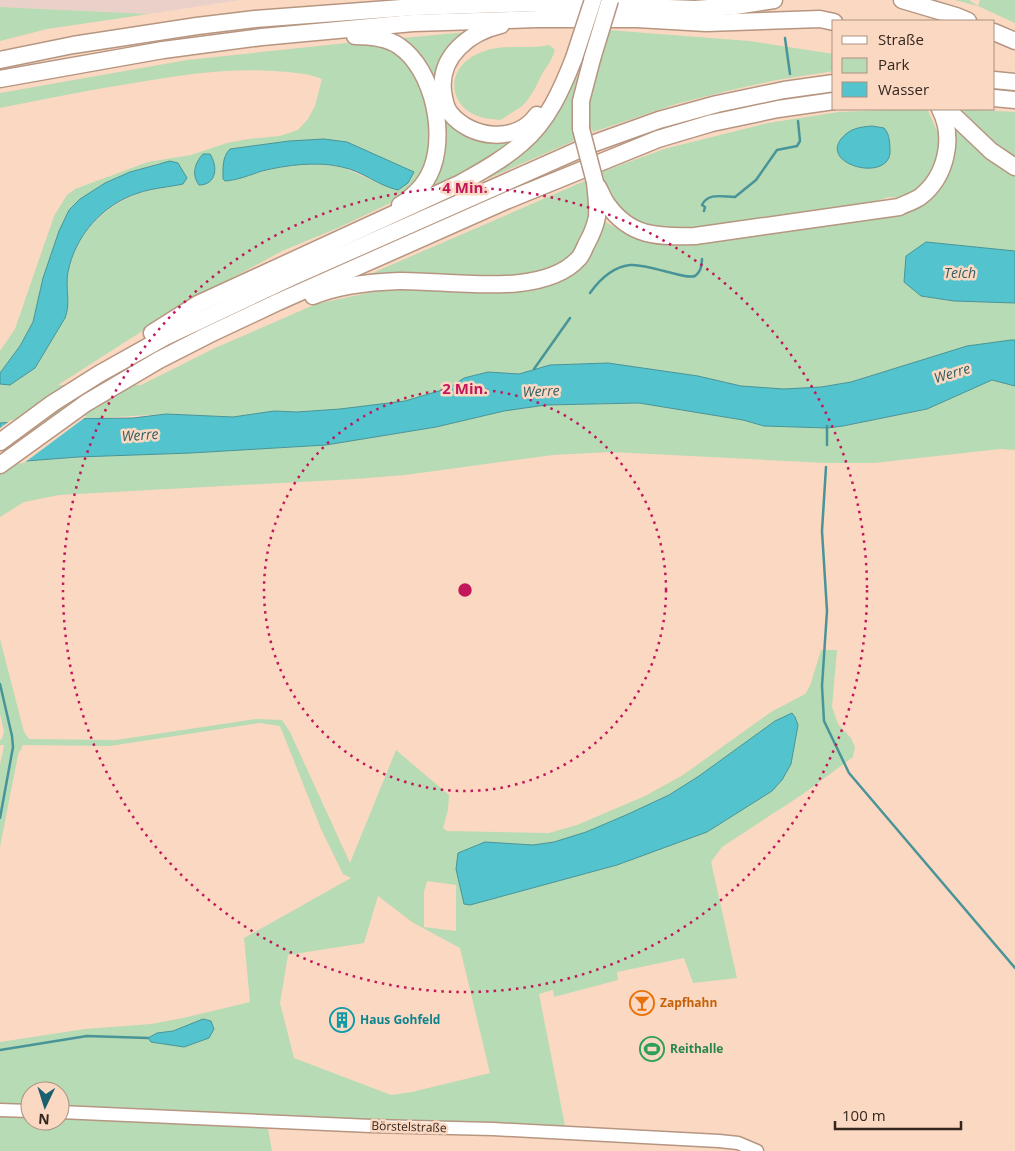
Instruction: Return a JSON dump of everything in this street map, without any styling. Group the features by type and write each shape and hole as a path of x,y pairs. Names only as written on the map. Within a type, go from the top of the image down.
{"highway":[{"path":"255,20 281,12 387,0"},
{"path":"99,374 103,362 198,304 461,183 496,163 523,142 551,109 566,79 593,0"},
{"path":"208,335 228,332 317,295 352,286 399,281 479,284 526,283 541,281 558,274 579,258 593,231 597,216 595,182 581,129 581,101 610,0"},
{"path":"653,6 678,5 708,0"},
{"path":"0,60 73,45 197,26 416,7 534,3 695,9 735,6 774,0"},
{"path":"902,0 966,20"},
{"path":"538,19 498,26 462,43 447,63 442,82 444,98 449,112 464,125 480,133 495,136 518,131 534,118 574,58"},
{"path":"0,79 164,50 262,37 413,23 538,19 636,19 706,23 820,19 832,22"},
{"path":"995,32 1015,41"},
{"path":"262,37 276,43 370,36 399,46 413,59 426,80 437,120 438,143 429,175 420,189 403,204 345,231 339,239"},
{"path":"995,80 1015,82"},
{"path":"0,442 53,403 99,374 165,337 290,278 592,144 658,120 717,104 784,90 832,83"},
{"path":"995,98 1015,100"},
{"path":"0,465 71,413 128,378 208,335 508,200 658,138 712,123 778,109 832,101"},
{"path":"595,182 607,204 625,224 641,233 665,237 695,236 899,207 919,198 934,182 942,167 947,149 948,129 946,111"},
{"path":"946,111 991,151 1015,167"}],"street":[{"path":"0,1110 20,1111"},
{"name":"Börstelstraße","path":"70,1112 718,1141 738,1143 757,1151"}],"shaded area":[{"path":"0,0 239,0 149,14 0,7"}],"green space":[{"path":"955,0 969,0 978,6"},
{"path":"980,0 1015,0 1015,23 978,6"},
{"path":"0,7 149,14 47,29 0,41"},
{"path":"608,30 749,41 832,54 832,71 777,80 727,91 676,104 593,132 587,119 586,97"},
{"path":"467,32 439,68 460,127 525,133 493,161 421,194 439,113 392,39"},
{"path":"356,42 376,44 396,52 413,70 425,98 431,121 429,158 420,178 405,196 340,227 282,251 186,303 58,385 141,385 215,348 316,304 391,288 507,290 539,288 563,280 578,269 588,257 600,236 603,219 627,234 660,244 886,217 944,180 953,126 982,154 1015,176 1015,251 926,242 904,282 921,296 954,301 1015,303 1015,340 967,346 851,382 821,387 784,389 741,386 698,376 608,363 550,365 519,374 488,372 464,378 450,388 405,401 340,409 297,412 274,411 233,417 166,414 0,424 0,384 10,385 35,368 65,318 68,272 77,246 84,235 101,216 123,200 187,178 178,163 158,163 105,183 51,256 43,278 33,322 20,346 0,373 0,351 15,329 54,216 67,195 75,189 148,162 191,155 227,143 280,136 298,130 308,119 315,106 322,79 292,72 256,70 204,73 169,77 0,108 0,93 187,60","holes":["324,139 377,157 414,173 408,183 403,186 390,188 342,167 314,164 286,166 225,181 230,149 289,141"]},
{"path":"549,45 555,50 554,54 533,93 522,106 503,119 477,116 466,110 459,101 455,90 455,79 459,69 468,59 490,49"},
{"path":"578,75 573,127 576,140 487,179 486,177 556,111"},
{"path":"927,110 940,137 937,161 919,191 903,198 889,197 873,202 693,228 661,230 640,225 608,199 602,172 664,149 768,123 839,112"},
{"path":"962,110 1015,112 1015,157 995,144"},
{"path":"587,180 591,208 586,232 574,255 554,271 526,278 361,278"},
{"path":"992,380 1015,386 1015,450 1000,449 874,463 827,463 611,452 553,455 405,475 59,495 24,502 0,517 0,463 78,457 326,445 436,427 504,411 546,405 639,403 743,420 764,426 827,428 927,409"},
{"path":"0,639 24,732 29,739 116,740 256,719 282,720 290,732 350,863 396,750 449,795 448,810 443,828 447,831 549,833 577,825 645,796 683,775 771,712 805,694 810,686 821,650 837,650 832,707 838,724 851,738 855,747 853,757 803,794 722,847 711,862 737,978 693,983 684,958 617,972 618,980 554,997 553,990 539,994 566,1131 266,1118 272,1151 0,1151 0,1042 85,1029 151,1024 250,1002 244,938 351,878 343,874 321,829 280,726 259,723 110,746 23,745 18,755 0,847 0,765 4,745 0,745 0,740 4,731 0,714","holes":["798,725 791,764 782,780 772,791 707,832 617,865 470,905 464,904 485,842 533,845 554,842 586,832 669,795 699,776","427,881 456,885 456,931 424,927 424,892","378,896 412,922 460,948 490,1073 412,1092 391,1095 294,1058 280,1003 288,955 364,943"]}],"water":[{"path":"872,126 884,128 887,133 890,153 886,162 878,167 868,168 857,167 847,163 840,156 837,148 841,139 852,130"},
{"path":"324,139 347,142 414,172 408,183 398,190 349,169 322,164 281,167 235,180 225,181 223,179 224,159 230,149 289,141"},
{"path":"203,154 210,154 215,169 209,182 199,185 195,177 195,169"},
{"path":"170,161 178,163 187,178 183,184 144,191 125,198 113,205 92,224 77,246 68,272 68,307 65,318 35,368 10,385 0,384 0,373 20,346 33,322 43,278 59,231 69,210 80,199 105,183 130,172"},
{"name":"Teich","path":"926,242 1015,251 1015,303 954,301 921,296 904,282 906,256"},
{"name":"Werre","path":"1015,340 1015,386 992,380 927,409 827,428 764,426 743,420 639,403 546,405 504,411 436,427 326,445 78,457 0,463 0,423 64,419 133,418 166,414 233,417 274,411 297,412 340,409 405,401 449,388 464,378 488,372 519,374 550,365 608,363 698,376 741,386 784,389 821,387 851,382 967,346"},
{"path":"792,713 798,725 791,764 782,780 772,791 707,832 617,865 470,905 464,904 456,869 458,853 485,842 533,845 554,842 586,832 669,795 699,776 775,721"},
{"path":"203,1019 211,1021 214,1029 209,1038 184,1047 151,1042 148,1038 157,1033 173,1031"}],"pier":[{"path":"87,416 24,463 0,465 0,428 11,420"}],"waterway":[{"path":"785,38 790,74"},
{"path":"704,211 705,207 702,205 708,198 716,196 735,197 756,180 777,150 797,146 800,141 798,121"},
{"path":"590,293 607,274 624,266 646,266 690,277 695,276 699,272 702,259"},
{"path":"534,369 570,318"},
{"path":"827,426 827,445"},
{"path":"826,467 822,531 827,611 822,686 824,721 849,773 1015,968"},
{"path":"0,684 13,747 0,818"},
{"path":"0,1050 87,1036 148,1038"}],"place":[{"name":"Zapfhahn","path":"642,1003"},
{"name":"Haus Gohfeld","path":"342,1020"},
{"name":"Reithalle","path":"652,1049"}]}
